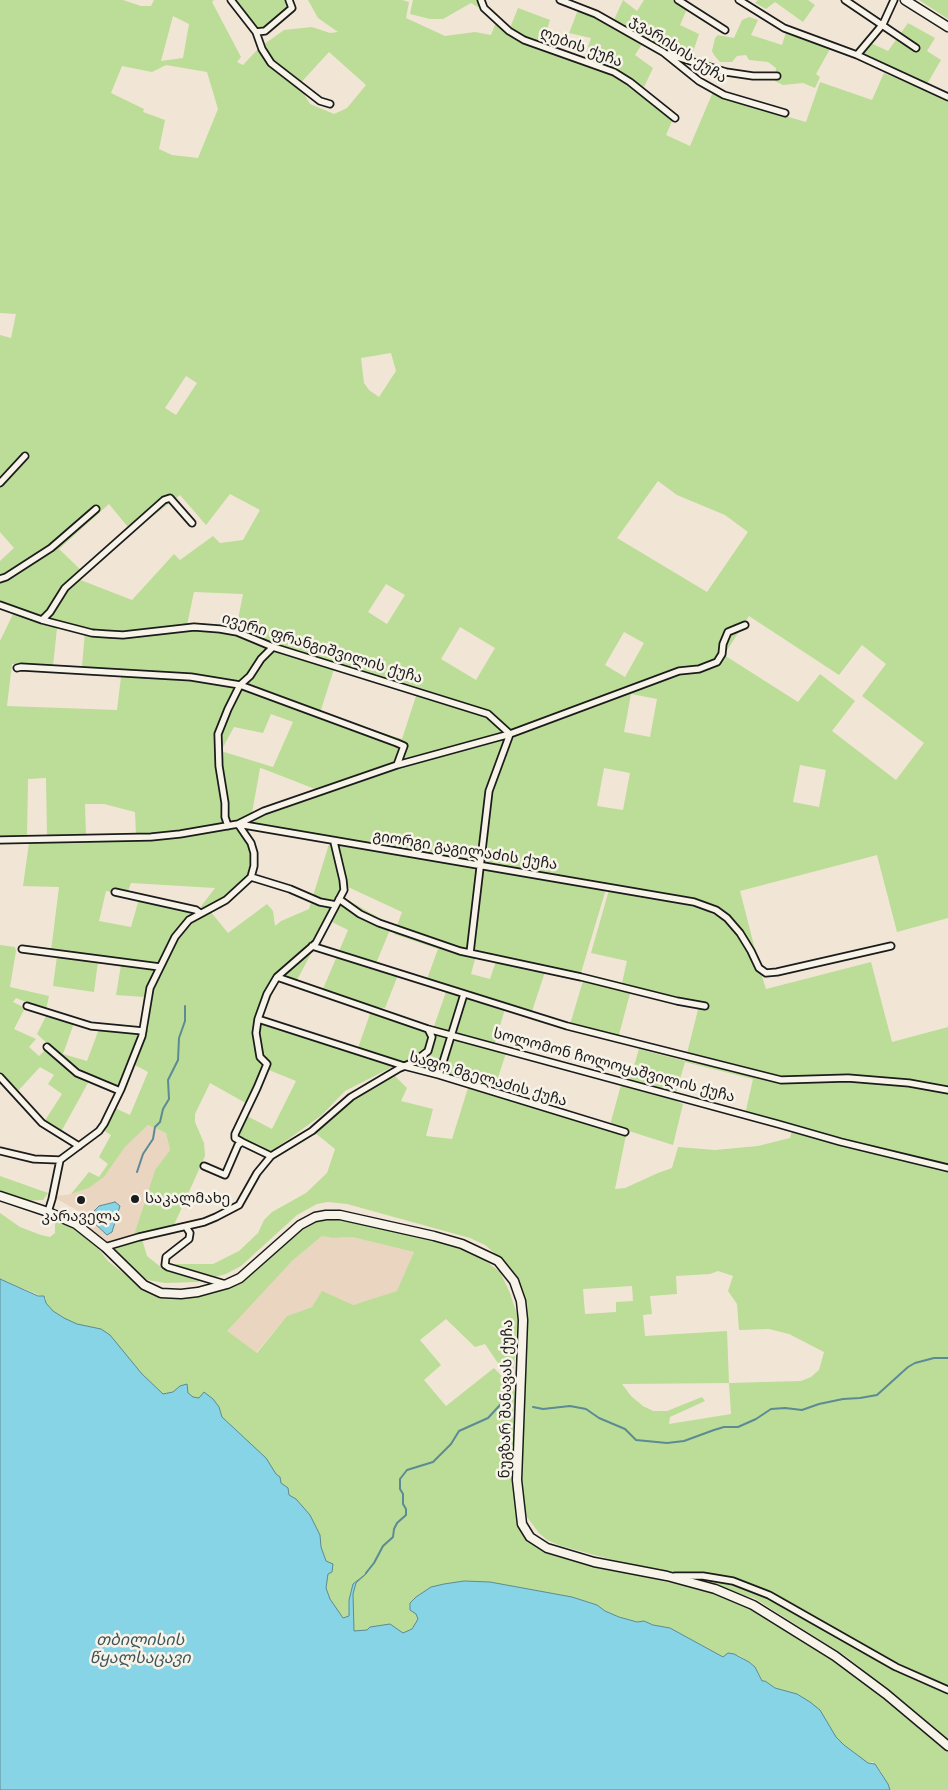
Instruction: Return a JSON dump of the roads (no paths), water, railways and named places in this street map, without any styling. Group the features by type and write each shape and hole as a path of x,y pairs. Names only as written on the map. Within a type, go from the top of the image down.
{"main road":[{"path":"906,0 948,26"},
{"name":"ნუგზარ შანავას ქუჩა","path":"0,1196 48,1212 76,1224 144,1285 161,1292 181,1294 198,1292 227,1284 247,1272 300,1225 315,1217 326,1215 340,1215 434,1236 462,1244 498,1262 514,1281 521,1301 523,1320 517,1480 522,1524 530,1537 547,1548 603,1564 667,1576 715,1589 754,1605 835,1656 886,1694 948,1746"}],"street":[{"path":"231,0 256,32 262,49 271,63 320,101 330,104"},
{"path":"256,32 264,31 292,8 288,0"},
{"name":"ღების ქუჩა","path":"481,0 484,8 509,31 524,40 614,72 630,82 675,118"},
{"name":"ჯვარისის ქუჩა","path":"560,0 596,14 663,52 698,81 724,95 785,113"},
{"path":"678,0 725,30"},
{"path":"739,0 784,28 857,55 948,97"},
{"path":"845,0 916,48"},
{"path":"857,55 883,24 894,0"},
{"path":"663,52 726,72 752,76 778,76"},
{"path":"0,483 25,456"},
{"path":"42,620 50,612 65,588 164,500 170,498 192,523"},
{"path":"0,579 51,548 96,509"},
{"name":"ივერი ფრანგიშვილის ქუჩა","path":"0,605 42,620 106,634 123,634 194,626 237,632 273,647 488,714 510,734"},
{"path":"0,1151 34,1159 60,1160 99,1131 120,1091 144,1031 148,993 181,929 189,920 226,900 251,877 254,866 254,853 251,843 238,824 264,811 397,764 510,734 679,671 699,669 717,662 722,654 723,644 728,632 745,625"},
{"path":"228,826 225,817 225,803 219,766 218,734 240,685 250,676 261,659 273,647"},
{"path":"17,668 191,677 240,685 404,746 397,764"},
{"path":"470,953 489,791 510,734"},
{"name":"გიორგი გაგილაძის ქუჩა","path":"0,840 151,837 238,824 334,842 684,900 706,906 727,918 740,933 759,968 766,973 890,946"},
{"path":"271,1156 235,1138 235,1134 267,1064 260,1057 258,1047 256,1033 258,1019 267,994 277,977 316,943 344,890 334,842"},
{"path":"251,877 290,889 320,902 338,902 392,928 405,931 434,943 470,953 705,1006"},
{"path":"115,892 196,910 200,913"},
{"path":"312,946 572,1028 781,1080 848,1078 909,1083 948,1090"},
{"path":"22,949 160,967"},
{"name":"სოლომონ ჩოლოყაშვილის ქუჩა","path":"277,977 428,1029 841,1142 948,1168"},
{"path":"439,1076 464,994"},
{"path":"27,1006 91,1026 144,1031"},
{"path":"258,1019 404,1066 414,1062 428,1051 432,1037 428,1029"},
{"path":"47,1047 76,1073 120,1091"},
{"name":"საფო მგელაძის ქუჩა","path":"105,1248 120,1242 186,1227 216,1217 239,1205 257,1173 271,1156 312,1131 351,1097 404,1066 624,1132"},
{"path":"0,1077 42,1123 79,1146"},
{"path":"204,1166 225,1175 238,1145 242,1142"},
{"path":"48,1212 60,1160"},
{"path":"186,1227 190,1233 189,1239 166,1257 165,1265 227,1284"},
{"path":"667,1576 703,1576 726,1580 769,1595 896,1667 948,1690"}],"water":[{"path":"115,1202 120,1206 112,1232 107,1235 92,1221 91,1214 99,1206"},
{"name":"თბილისის წყალსაცავი","path":"0,1279 38,1296 44,1296 46,1303 53,1311 64,1318 77,1324 101,1329 110,1335 142,1374 163,1394 173,1392 180,1386 187,1384 188,1393 193,1397 199,1398 204,1392 213,1399 219,1407 222,1417 266,1458 280,1477 281,1483 288,1488 289,1495 296,1499 310,1515 320,1535 321,1547 326,1561 333,1564 332,1572 328,1574 326,1588 330,1599 343,1618 349,1616 349,1600 353,1584 367,1573 356,1583 353,1594 354,1631 390,1624 403,1633 412,1629 418,1619 416,1614 410,1610 410,1603 431,1587 444,1584 464,1581 490,1582 572,1597 597,1605 619,1617 670,1628 723,1657 728,1653 734,1654 749,1662 755,1667 762,1681 775,1688 797,1694 820,1710 836,1737 844,1745 868,1763 875,1764 890,1790 0,1790"}],"waterway":[{"path":"137,1172 143,1154 153,1139 155,1127 160,1122 163,1109 169,1099 168,1080 178,1060 179,1038 185,1021 185,1006"},
{"path":"533,1407 543,1409 570,1406 586,1409 599,1418 625,1429 636,1440 667,1443 684,1441 724,1427 738,1427 756,1419 771,1409 802,1410 843,1399 877,1395 915,1363 934,1358 948,1358"},
{"path":"366,1573 383,1546 393,1537 397,1523 406,1515 403,1494 400,1489 400,1479 407,1470 433,1462 451,1444 459,1431 488,1418 500,1405"}],"place":[{"name":"საკალმახე","path":"135,1199"},
{"name":"კარაველა","path":"81,1200"}]}
